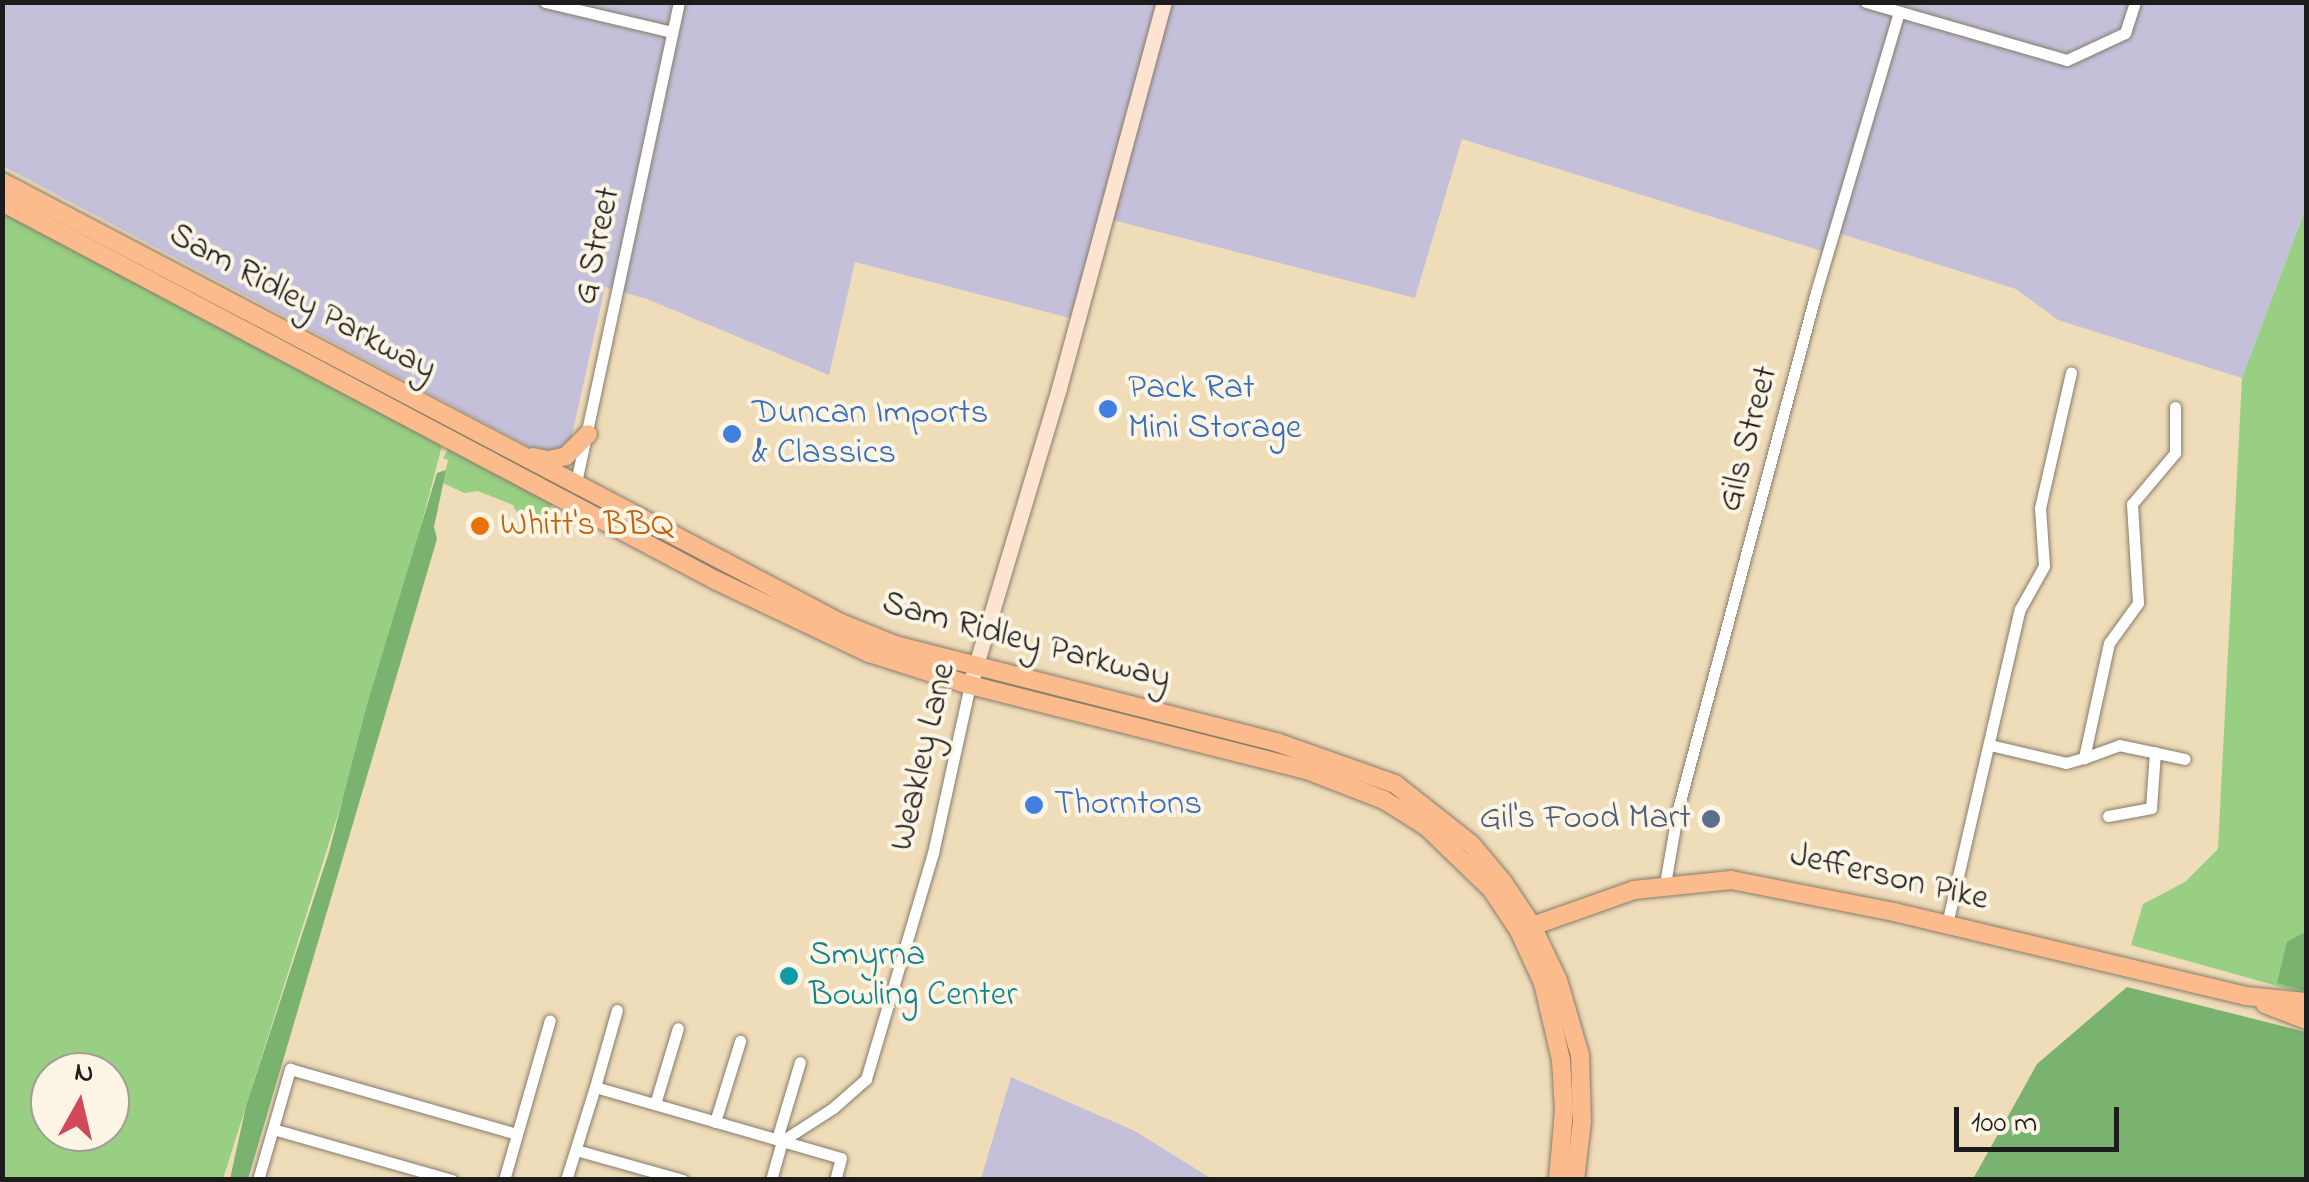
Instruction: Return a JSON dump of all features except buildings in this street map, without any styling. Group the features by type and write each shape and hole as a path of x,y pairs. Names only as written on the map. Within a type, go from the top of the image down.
{"main road":[{"name":"Weakley Lane","path":"970,685 1164,2"},
{"name":"Sam Ridley Parkway","path":"2,182 521,455 572,492 802,623 869,652 970,685 1307,770 1384,800 1427,826 1463,858 1525,928"},
{"name":"Sam Ridley Parkway","path":"2,202 572,492 840,623 895,645 1278,743 1396,784 1472,844 1525,928"},
{"path":"521,455 549,460 566,456 588,434"},
{"name":"Jefferson Pike","path":"1525,928 1606,897 1666,884 1732,880 1767,884 1947,924 2246,996 2306,1002"},
{"path":"1525,928 1561,1060 1564,1110 1558,1180"},
{"path":"1525,928 1558,980 1580,1056 1582,1121 1575,1180"},
{"name":"Jefferson Pike","path":"2246,996 2306,1020"}],"street":[{"path":"545,2 672,32"},
{"name":"G Street","path":"572,492 588,434 678,2"},
{"path":"1866,2 2067,60 2125,33 2135,2"},
{"name":"Gils Street","path":"1666,884 1678,810 1816,292 1899,12"},
{"path":"1947,924 2020,608 2044,566 2040,508 2070,374"},
{"path":"2084,758 2108,643 2138,603 2132,504 2175,453 2175,406"},
{"name":"Weakley Lane","path":"779,1140 833,1108 866,1079 933,853 970,685"},
{"path":"1990,745 2066,763 2118,745 2185,759"},
{"path":"2108,816 2151,808 2155,752"},
{"path":"566,1180 618,1010"},
{"path":"504,1180 550,1020"},
{"path":"655,1104 678,1028"},
{"path":"716,1122 740,1041"},
{"path":"771,1180 800,1062"},
{"path":"258,1180 290,1069 517,1134"},
{"path":"595,1087 840,1158 835,1180"},
{"path":"273,1129 452,1180"},
{"path":"576,1150 683,1180"}],"shaded area":[{"path":"2,3 2306,3 2306,208 2242,378 2058,320 2016,289 1835,232 1828,253 1462,139 1415,298 1105,218 1077,320 855,262 829,375 647,299 605,287 565,466 3,166"},
{"path":"1011,1077 1135,1131 1212,1179 981,1179"}],"green space":[{"path":"2306,208 2306,994 2131,945 2143,904 2185,882 2218,849 2242,378"},
{"path":"2,210 444,438 382,675 223,1179 3,1179"},
{"path":"451,445 553,502 546,520 517,513 513,505 478,491 464,493 443,483 448,460 443,458"},
{"path":"446,470 434,527 437,539 248,1179 230,1179 246,1106 329,852 367,705 437,473"},
{"path":"2303,933 2306,991 2277,983 2287,942"},
{"path":"2127,987 2306,1032 2306,1179 1973,1179 2037,1064"}],"place":[{"name":"Pack Rat Mini Storage","path":"1108,409"},
{"name":"Duncan Imports & Classics","path":"732,434"},
{"name":"Whitt's BBQ","path":"480,526"},
{"name":"Thorntons","path":"1034,805"},
{"name":"Gil's Food Mart","path":"1711,819"},
{"name":"Smyrna Bowling Center","path":"789,976"}]}
